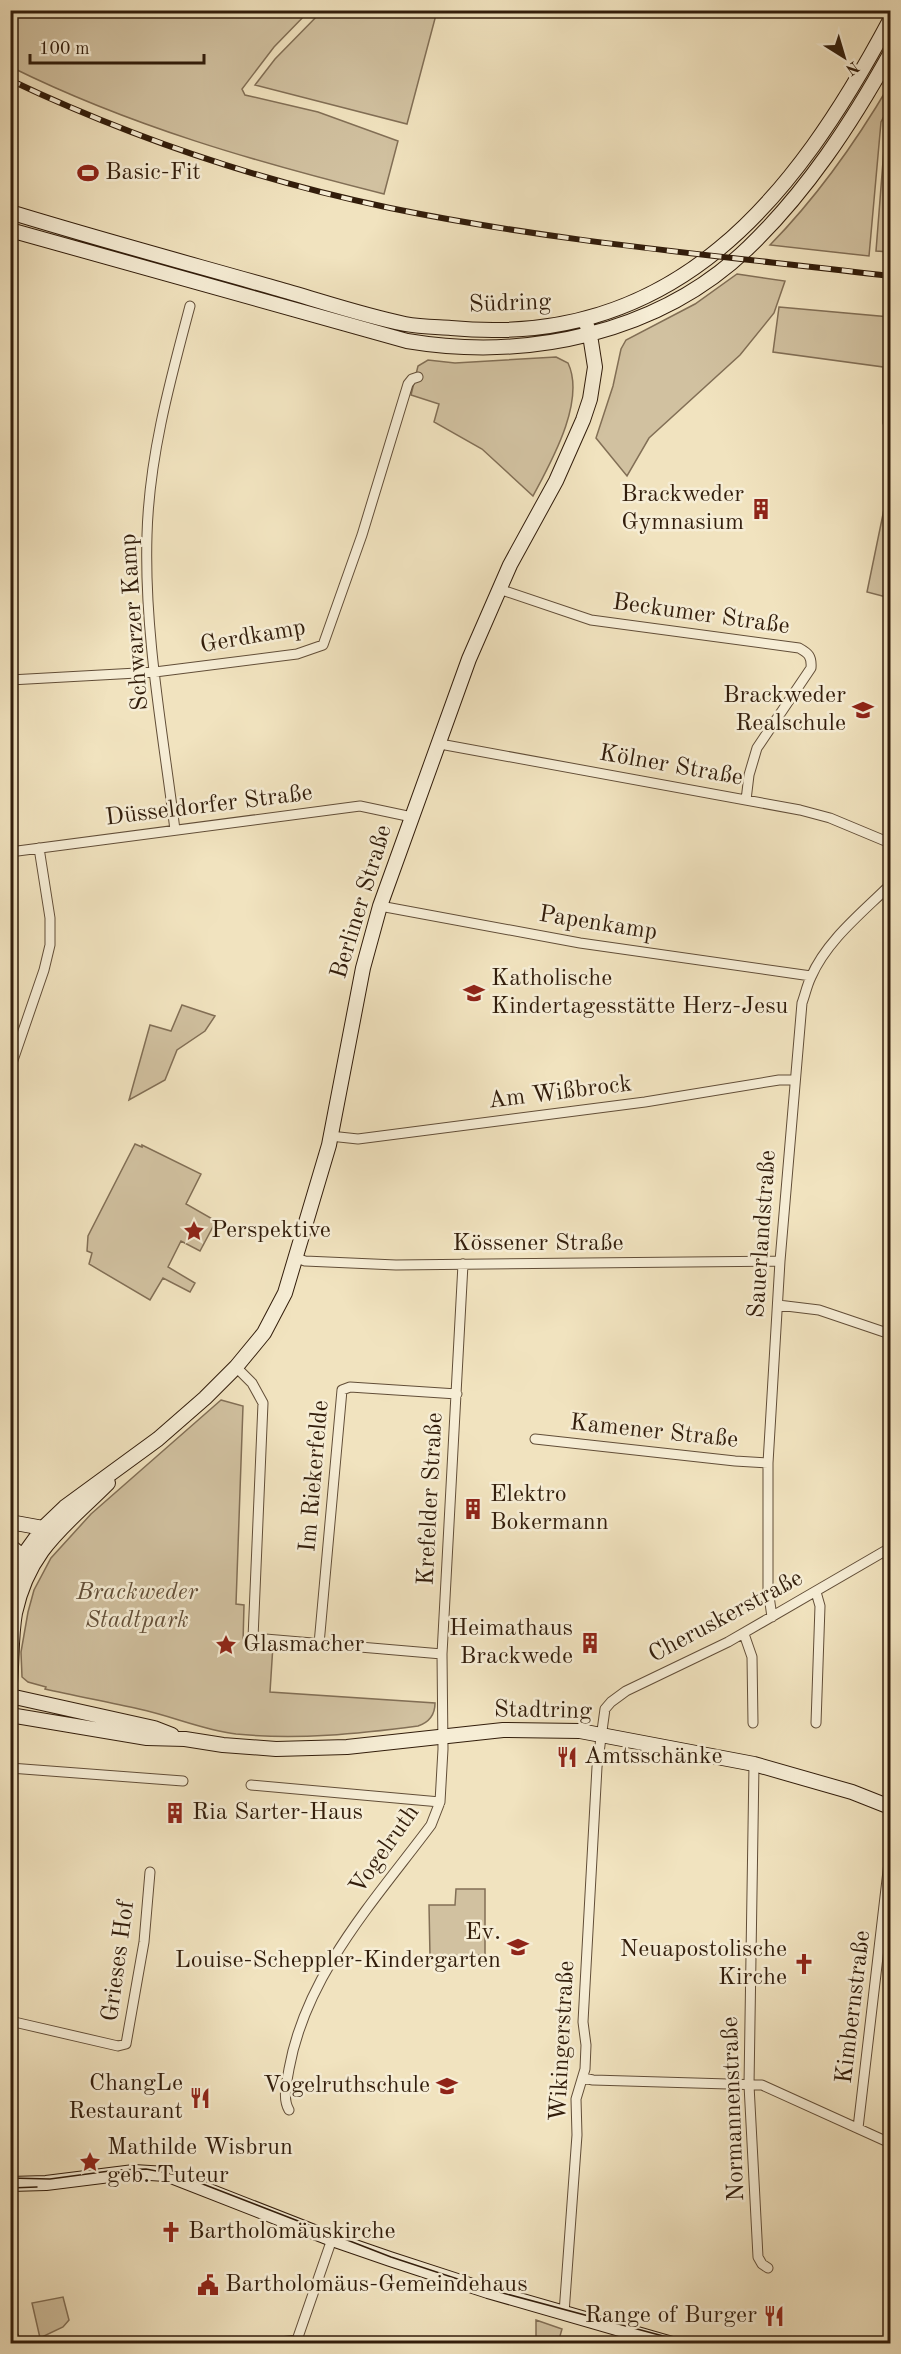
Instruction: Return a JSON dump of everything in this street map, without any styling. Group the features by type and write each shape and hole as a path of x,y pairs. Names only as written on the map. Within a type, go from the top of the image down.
{"street":[{"name":"Südring","path":"10,212 406,324 484,332 551,327 585,320 625,308 671,284 695,268 736,233 778,190 804,158 849,93 891,20"},
{"name":"Südring","path":"10,230 406,341 490,348 537,345 590,335 631,320 681,297 747,248 791,202 818,168 842,134 891,54"},
{"name":"Schwarzer Kamp","path":"176,830 155,672 148,595 147,543 152,472 164,407 190,306"},
{"name":"Berliner Straße","path":"10,1581 27,1561 128,1463 205,1398 236,1367 264,1333 285,1293 330,1136 363,968 380,906 469,659 522,540 572,450 584,420 595,367 585,320"},
{"name":"Gerdkamp","path":"10,680 155,672 297,654 323,645 362,535 408,384 412,379 418,377"},
{"name":"Beckumer Straße","path":"499,589 591,620 799,648 808,653 812,660 811,668 757,748 749,775 746,800"},
{"name":"Kölner Straße","path":"440,744 746,800 830,818 891,843"},
{"name":"Düsseldorfer Straße","path":"10,852 360,806 411,817"},
{"path":"10,1070 44,970 50,945 50,918 39,848"},
{"name":"Sauerlandstraße","path":"772,1617 768,1589 768,1463 780,1261 802,1003 812,976 826,952 891,885"},
{"name":"Papenkamp","path":"380,906 580,943 812,976"},
{"name":"Am Wißbrock","path":"330,1136 358,1139 645,1102 779,1080 794,1080"},
{"name":"Kössener Straße","path":"296,1258 305,1261 396,1265 780,1261"},
{"name":"Krefelder Straße","path":"444,1736 442,1654 463,1264"},
{"path":"777,1305 811,1308 891,1334"},
{"path":"236,1367 252,1383 263,1402 253,1638 442,1654"},
{"name":"Im Riekerfelde","path":"319,1644 342,1390 350,1387 457,1394"},
{"name":"Kamener Straße","path":"535,1439 768,1463"},
{"name":"Berliner Straße","path":"10,1683 15,1614 27,1561 43,1528 65,1507 128,1463"},
{"path":"10,1522 43,1528"},
{"path":"10,1546 27,1561"},
{"name":"Cheruskerstraße","path":"601,1735 605,1709 618,1696 744,1634 891,1548"},
{"path":"816,1592 820,1606 816,1723"},
{"path":"744,1634 752,1657 753,1723"},
{"name":"Stadtring","path":"10,1696 154,1728 185,1739"},
{"name":"Stadtring","path":"10,1715 147,1738 185,1739 223,1745 276,1749 347,1747 503,1730 564,1730 754,1764 852,1792 891,1807"},
{"name":"Wikingerstraße","path":"564,2313 577,2145 576,2099 583,2078 586,2050 585,1998 601,1735"},
{"name":"Vogelruth","path":"289,2110 285,2097 298,2029 337,1953 431,1825 440,1802 444,1736"},
{"name":"Normannenstraße","path":"754,1764 750,2085 759,2257 762,2264 768,2268"},
{"path":"10,1768 183,1780"},
{"path":"250,1785 440,1802"},
{"name":"Kimbernstraße","path":"858,2128 891,1854"},
{"name":"Grieses Hof","path":"10,2021 118,2046 126,2044 144,1942 150,1872"},
{"path":"583,2078 750,2085 773,2089 891,2143"},
{"path":"10,2184 46,2183 134,2172 166,2174 332,2239 477,2287 667,2342 686,2343"},
{"path":"263,2343 297,2340 332,2239"},
{"path":"10,2335 14,2343"}],"green space":[{"path":"323,10 437,11 407,124 255,85 275,59"},
{"path":"10,11 309,11 274,47 242,89 245,95 318,112 398,141 384,194 194,141 101,107 11,67"},
{"path":"890,84 890,105 881,122 869,256 770,245 835,168 864,127"},
{"path":"890,115 890,252 876,251 886,123"},
{"path":"737,274 785,281 774,313 740,355 649,438 627,476 596,438 613,386 621,349 626,340 695,304"},
{"path":"779,307 890,317 890,442 883,423 883,367 773,352"},
{"path":"556,357 568,363 573,395 570,413 557,449 533,496 482,449 434,422 439,404 411,395 418,366 428,360 455,363"},
{"path":"890,480 890,598 867,592"},
{"path":"182,1005 215,1016 205,1031 177,1050 165,1080 129,1100 150,1025 171,1031"},
{"path":"135,1144 142,1147 142,1145 201,1174 186,1204 216,1221 200,1251 181,1241 168,1267 195,1283 190,1292 163,1278 150,1300 89,1264 92,1253 87,1251 88,1236"},
{"name":"Brackweder Stadtpark","path":"221,1400 243,1406 236,1604 244,1605 243,1643 273,1645 270,1692 435,1703 433,1714 426,1722 418,1726 327,1735 236,1734 139,1709 45,1689 46,1687 28,1682 22,1677 21,1652 28,1612 34,1590 51,1558 91,1514"},
{"path":"456,1889 485,1889 485,1955 430,1956 429,1905 455,1905"},
{"path":"63,2297 69,2320 63,2327 40,2338 32,2303"},
{"path":"536,2320 562,2329 558,2343 540,2343 536,2336"}],"tram line":[{"path":"10,2178 50,2179 117,2170 146,2169 177,2175 391,2257 488,2289 693,2344"},
{"path":"10,2188 37,2187"}],"railway":[{"path":"10,80 102,120 196,155 293,185 390,208 577,239 890,276"}],"place":[{"name":"Basic-Fit","path":"88,173"},
{"name":"Brackweder Gymnasium","path":"761,509"},
{"name":"Brackweder Realschule","path":"863,710"},
{"name":"Katholische Kindertagesstätte Herz-Jesu","path":"474,993"},
{"name":"Perspektive","path":"194,1231"},
{"name":"Elektro Bokermann","path":"473,1509"},
{"name":"Heimathaus Brackwede","path":"590,1643"},
{"name":"Glasmacher","path":"226,1645"},
{"name":"Amtsschänke","path":"567,1757"},
{"name":"Ria Sarter-Haus","path":"175,1813"},
{"name":"Ev. Louise-Scheppler-Kindergarten","path":"518,1947"},
{"name":"Neuapostolische Kirche","path":"804,1964"},
{"name":"Vogelruthschule","path":"447,2086"},
{"name":"ChangLe Restaurant","path":"200,2098"},
{"name":"Mathilde Wisbrun geb. Tuteur","path":"90,2162"},
{"name":"Bartholomäuskirche","path":"171,2232"},
{"name":"Bartholomäus-Gemeindehaus","path":"208,2285"},
{"name":"Range of Burger","path":"774,2316"}]}
